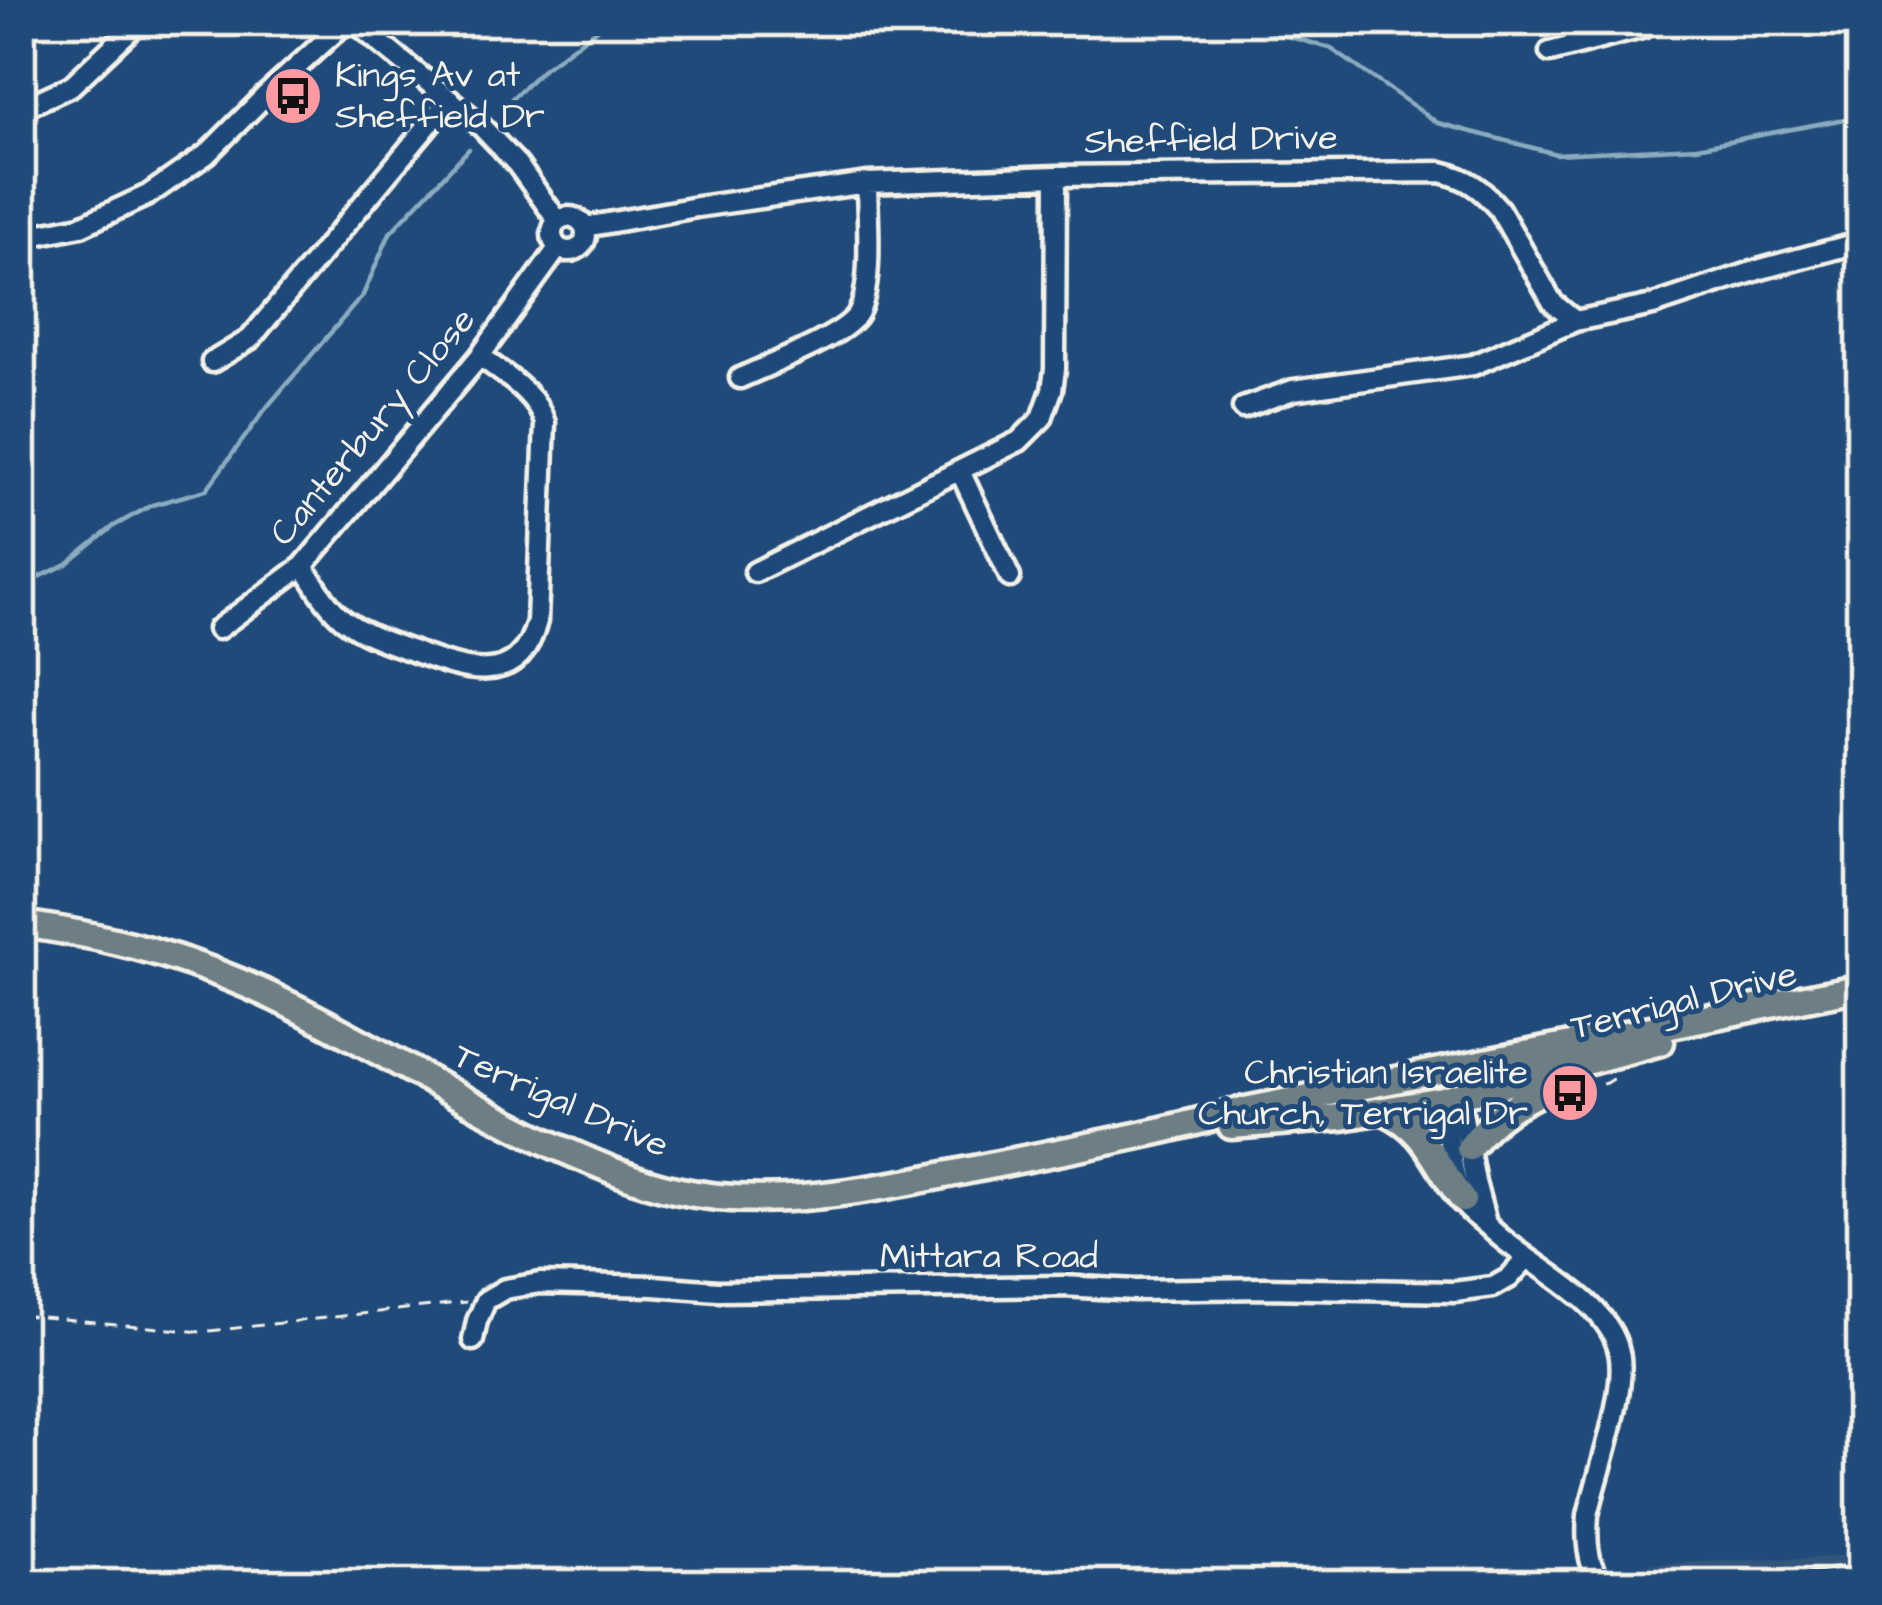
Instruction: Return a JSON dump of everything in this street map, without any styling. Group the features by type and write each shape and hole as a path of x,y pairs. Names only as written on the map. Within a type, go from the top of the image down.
{"main road":[{"name":"Terrigal Drive","path":"21,924 97,936 192,961 298,1009 487,1114 610,1171 677,1191 744,1199 879,1188 1169,1130 1230,1113 1610,1046 1861,992"},
{"name":"Terrigal Drive","path":"1169,1130 1384,1111 1450,1096 1610,1046"},
{"path":"1469,1148 1514,1105 1610,1046"},
{"path":"1301,1099 1418,1090 1450,1096"},
{"path":"1384,1111 1417,1131 1463,1200"}],"street":[{"path":"21,109 71,86 140,21"},
{"path":"21,238 81,226 148,195 207,154 350,21 494,139 558,220"},
{"path":"1550,52 1653,21"},
{"path":"212,362 250,339 450,99"},
{"name":"Sheffield Drive","path":"585,227 867,183 1416,170 1459,176 1479,188 1498,209 1553,303 1575,321"},
{"path":"755,572 1028,435 1042,418 1055,369 1056,176"},
{"path":"740,378 840,331 856,316 867,289 867,183"},
{"path":"573,217 585,227 580,248 568,252 558,248 551,234 558,220 573,217"},
{"path":"1243,408 1293,390 1472,365 1575,321 1653,305 1861,242"},
{"name":"Canterbury Close","path":"218,629 303,566 480,356 558,248"},
{"path":"303,566 329,605 367,634 467,670 500,666 526,648 537,621 545,423 530,395 480,356"},
{"path":"960,471 1010,577"},
{"path":"1450,1096 1469,1148 1486,1223"},
{"path":"1450,1096 1468,1210 1593,1306 1606,1321 1620,1353 1620,1388 1588,1515 1588,1555 1601,1584"},
{"name":"Mittara Road","path":"485,1300 505,1289 540,1283 718,1292 1063,1286 1474,1292 1501,1283 1526,1259"},
{"path":"473,1340 485,1300"},
{"path":"1811,1584 1840,1579 1859,1584"}],"path":[{"path":"21,1315 201,1332 485,1300"}],"shaded area":[{"path":"1861,1556 1861,1584 1629,1584 1616,1565"}],"waterway":[{"path":"505,105 544,68 608,21"},
{"path":"1232,21 1330,48 1438,123 1556,154 1697,147 1861,116"},
{"path":"21,580 31,581 67,564 114,526 152,505 206,490 267,407 363,295 390,233 469,149"}],"place":[{"name":"Kings Av at Sheffield Dr","path":"293,96"},
{"name":"Christian Israelite Church, Terrigal Dr","path":"1570,1093"}]}
